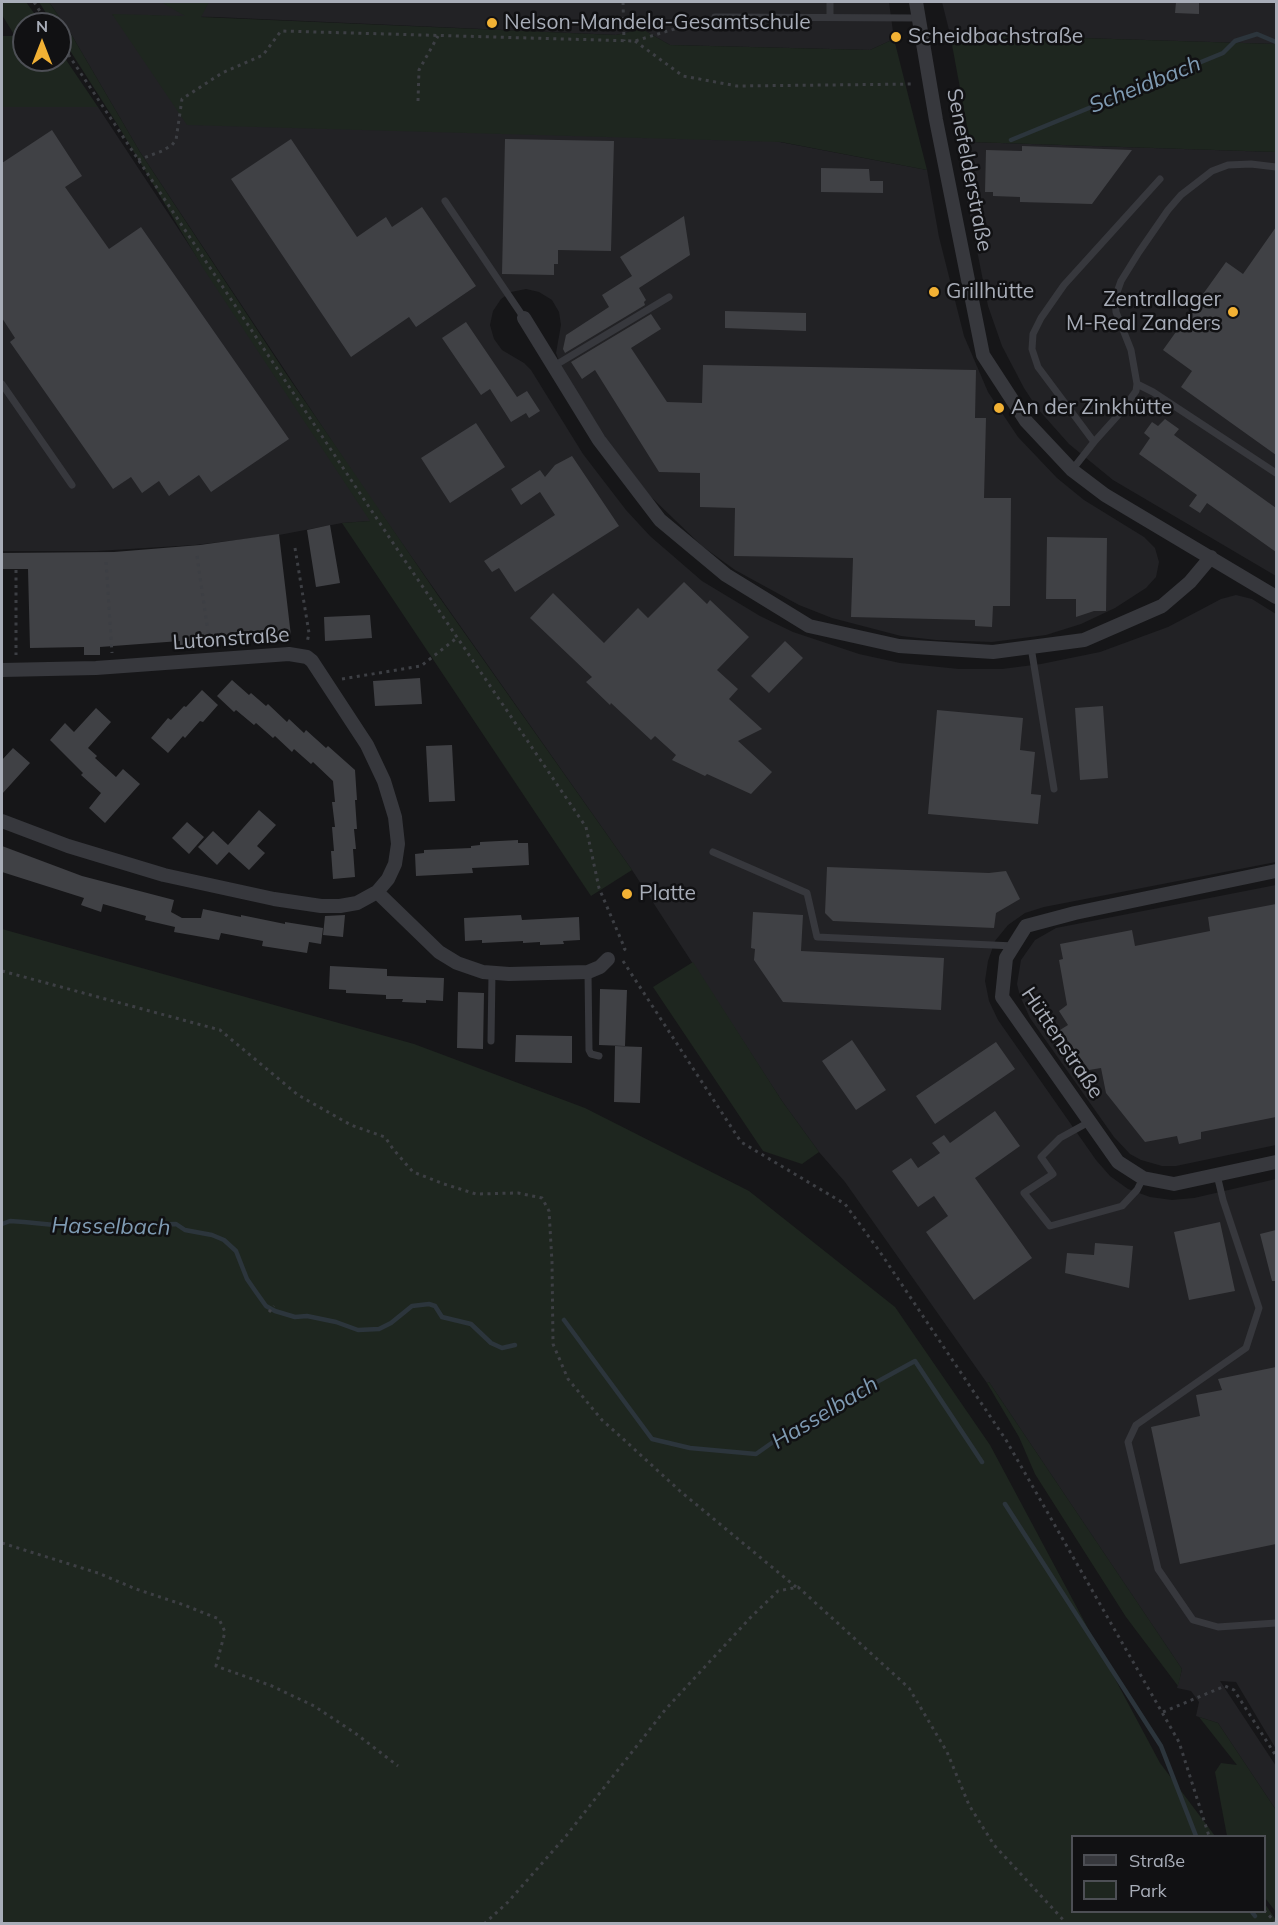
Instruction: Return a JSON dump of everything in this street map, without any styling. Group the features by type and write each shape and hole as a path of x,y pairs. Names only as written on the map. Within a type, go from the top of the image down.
{"street":[{"name":"Senefelderstraße","path":"916,2 983,355 1026,421 1072,470 1106,495 1276,597"},
{"path":"524,318 599,440 660,520 726,575 809,626 899,646 993,652 1084,640 1162,606 1190,582 1211,557"},
{"name":"Lutonstraße","path":"2,670 113,667 289,654 304,656 312,661 367,745 384,781 395,817 398,844 395,864 388,879 378,892"},
{"path":"2,821 68,846 164,875 274,899 321,906 340,906 357,903 378,892 439,952 469,968 492,973 588,972 600,967 608,959"},
{"name":"Hüttenstraße","path":"1276,871 1075,913 1026,926 1006,958 1002,997 1118,1162 1143,1178 1173,1184 1276,1162"}],"lane":[{"path":"830,3 830,17"},
{"path":"715,16 919,18"},
{"path":"1072,470 1134,397 1137,384 1131,350 1116,312 1115,298 1121,281 1133,261 1168,210 1193,184 1212,171 1228,165 1276,166"},
{"path":"1094,442 1038,367 1032,349 1033,334 1064,285 1160,179"},
{"path":"445,201 524,318"},
{"path":"554,366 669,297"},
{"path":"2,384 72,485"},
{"path":"1137,384 1154,392 1276,473"},
{"path":"1031,647 1054,789"},
{"path":"714,852 807,893 817,937 1014,946"},
{"path":"588,972 589,1050 591,1054 599,1056"},
{"path":"491,1041 492,973"},
{"path":"1089,1122 1060,1138 1041,1157 1053,1174 1024,1193 1050,1226 1122,1206 1137,1190 1143,1178"},
{"path":"1217,1175 1223,1200 1259,1308 1246,1348 1136,1425 1128,1442 1158,1569 1193,1620 1218,1627 1276,1623"}],"path":[{"path":"623,2 624,41"},
{"path":"137,160 162,151 176,140 182,99 222,73 263,55 281,31 635,41 715,16"},
{"path":"418,101 419,70 438,36"},
{"path":"635,41 682,76 737,86 930,84"},
{"path":"72,60 586,827 599,888 625,949 618,954 741,1142 845,1204 880,1252 1006,1440 1179,1742 1209,1835"},
{"path":"295,548 309,633 304,656"},
{"path":"197,556 212,661"},
{"path":"106,562 113,667"},
{"path":"16,570 16,670"},
{"path":"325,682 421,666 458,637"},
{"path":"2,971 220,1030 298,1095 351,1125 386,1137 413,1172 476,1194 518,1193 542,1198 549,1210 553,1344 568,1379 614,1432 680,1491 798,1587 909,1688 947,1752 969,1805 994,1845 1067,1923"},
{"path":"269,1312 274,1306"},
{"path":"2,1543 98,1573 219,1619 225,1632 216,1666 273,1686 314,1706 355,1733 398,1766"},
{"path":"484,1923 508,1902 566,1836 665,1710 750,1618 778,1591 796,1587"},
{"path":"1163,1712 1225,1686 1234,1690 1276,1756"}],"shaded area":[{"path":"49,2 889,2 894,39 870,50 670,45 642,29 616,35 215,17 112,15 927,170 939,237 964,336 988,392 1018,437 1057,478 1084,500 1144,537 1155,548 1159,562 1156,577 1146,588 1115,608 1081,624 1046,635 992,642 901,636 832,618 799,605 735,570 702,546 649,495 606,438 561,367 556,353 561,325 559,312 552,300 539,292 526,289 511,292 501,299 493,311 490,325 494,339 502,350 531,370 583,454 626,510 650,536 702,581 760,616 793,632 859,654 900,663 959,669 1002,669 1100,652 1168,627 1221,599 1236,595 1252,599 1276,614 1276,862 1044,907 1025,913 1008,925 995,941 988,961 985,981 989,1001 998,1020 1096,1160 1110,1176 1128,1189 1150,1197 1172,1200 1194,1198 1276,1179 1276,1749 1236,1682 1220,1681 1276,1766 1276,1810 1218,1723 1196,1716 1199,1702 1191,1691 1177,1688 1182,1669 989,1382 987,1383 845,1182 819,1152 782,1101 632,870 361,485 140,152 72,36 72,12 56,12"},
{"path":"942,2 1276,2 1276,44 950,34"},
{"path":"2,107 98,107 371,521 342,523 279,535 195,545 97,551 2,551"},
{"path":"970,142 1276,152 1276,576 1113,480 1069,444 1037,408 1002,346 988,306 961,169 963,157 970,148"},
{"path":"1276,885 1276,1145 1176,1166 1162,1166 1141,1160 1130,1154 1114,1137 1030,1018 1017,984 1021,960 1035,940 1056,928"}],"green space":[{"path":"2,2 26,2 33,12 12,12 12,31 2,15"},
{"path":"39,2 49,2 56,12 45,12"},
{"path":"161,2 209,2 201,17 616,35 642,29 670,45 870,50 894,39 927,170 781,142 187,125 112,14 185,16"},
{"path":"950,34 1276,44 1276,152 970,142"},
{"path":"2,36 12,36 12,72 72,72 72,69 98,107 2,107"},
{"path":"72,36 140,152 285,372 437,594 632,870 591,896 342,523 370,521 203,268 119,127 72,54"},
{"path":"2,929 414,1044 585,1108 749,1191 895,1307 990,1445 1160,1763 1214,1835 1071,1835 1071,1913 1266,1913 1266,1905 1276,1920 1276,1923 2,1923"},
{"path":"693,962 782,1101 819,1152 802,1164 763,1151 653,987"},
{"path":"989,1382 1182,1669 1178,1686 1126,1617 1035,1474 1019,1437 987,1383"},
{"path":"1199,1717 1218,1723 1276,1810 1276,1912 1266,1899 1266,1835 1227,1835 1215,1772 1221,1763 1237,1765"}],"building":[{"path":"1176,2 1199,2 1199,14 1175,13"},
{"path":"52,130 82,176 65,187 109,249 141,227 289,439 211,492 199,475 169,496 159,481 142,493 131,477 113,489 10,342 15,338 2,318 2,163"},
{"path":"291,139 357,237 386,217 392,227 422,207 476,286 416,327 409,317 351,357 231,179"},
{"path":"505,139 614,141 611,251 558,250 558,264 554,264 554,275 502,274"},
{"path":"1022,146 1132,150 1092,204 1020,202 1020,197 993,196 993,192 985,192 986,150 1022,151"},
{"path":"821,168 869,169 870,181 883,181 883,193 821,192"},
{"path":"684,216 690,255 639,288 646,300 645,305 565,353 563,349 566,335 609,307 602,295 632,276 620,257"},
{"name":"Zentrallager M-Real Zanders","path":"1276,227 1276,455 1181,387 1192,371 1163,350 1226,262 1243,274"},
{"path":"725,311 806,313 806,331 725,328"},
{"path":"651,314 661,329 631,348 667,402 702,403 703,365 976,370 975,418 986,418 984,498 1011,498 1010,606 993,606 992,627 975,626 975,620 851,617 853,558 734,556 735,508 700,507 700,473 659,472 595,370 582,379 571,362"},
{"path":"466,322 517,397 527,391 540,411 529,418 526,413 511,422 490,389 481,395 442,338"},
{"path":"1165,419 1179,429 1174,435 1276,508 1276,552 1207,503 1200,513 1189,506 1197,495 1139,454 1150,438 1144,433 1152,422 1158,426"},
{"path":"476,423 505,467 450,503 421,458"},
{"path":"572,456 619,526 515,592 499,568 492,572 484,561 555,515 540,492 521,505 511,489 540,470 545,477 555,465"},
{"path":"330,525 340,583 316,587 307,530"},
{"path":"279,534 291,636 275,638 274,629 195,640 196,648 180,649 180,641 100,647 100,655 84,655 84,647 30,648 28,569 2,569 2,553 114,552 200,545"},
{"path":"1047,537 1107,538 1106,611 1094,611 1076,617 1076,599 1046,599"},
{"path":"684,582 707,604 710,600 749,637 717,670 738,689 729,699 762,729 738,741 772,772 751,794 672,760 676,755 655,736 651,740 611,703 610,705 586,682 592,677 530,618 553,593 604,643 638,608 648,618"},
{"path":"370,615 372,638 325,641 324,617"},
{"path":"785,641 803,658 769,693 751,676"},
{"path":"420,678 422,704 375,706 373,681"},
{"path":"232,680 249,695 251,693 266,706 268,704 287,722 289,719 304,733 306,730 326,748 328,746 355,770 357,829 354,829 356,849 353,849 355,877 333,879 331,851 334,851 332,827 335,827 332,802 335,802 333,781 313,762 311,764 294,749 292,752 275,736 273,738 236,710 234,712 217,696"},
{"path":"202,690 218,705 185,738 183,736 168,753 151,738 168,718 171,720"},
{"path":"1103,706 1108,778 1080,780 1075,708"},
{"path":"96,708 111,722 88,748 97,756 95,758 116,777 123,769 140,784 105,823 89,808 101,793 81,775 83,773 50,740 65,723 74,732"},
{"path":"937,710 1023,718 1020,750 1035,752 1031,794 1041,795 1038,824 928,814"},
{"path":"452,745 455,801 429,802 426,746"},
{"path":"13,748 30,763 2,794 2,760"},
{"path":"259,810 276,825 257,846 265,853 249,870 229,852 217,865 198,847 213,831 228,845"},
{"path":"187,822 204,837 189,854 172,838"},
{"path":"518,840 518,843 528,843 529,865 472,868 473,873 416,876 415,854 424,853 424,850 471,848 471,846 480,845 480,842"},
{"path":"2,846 82,876 174,900 171,912 182,918 201,918 203,909 285,924 285,922 323,928 321,944 309,942 307,953 262,946 263,941 221,933 219,940 174,932 175,927 145,920 146,916 103,904 101,912 81,905 84,898 2,872"},
{"path":"827,867 989,873 1006,871 1020,899 996,913 994,928 833,921 825,913"},
{"path":"1276,904 1276,1117 1201,1132 1201,1139 1179,1144 1177,1136 1145,1142 1106,1093 1101,1068 1089,1070 1060,1030 1068,1025 1059,1011 1067,1005 1059,960 1063,959 1060,944 1132,930 1135,946 1210,931 1208,917"},
{"path":"753,912 803,915 801,951 944,958 941,1010 783,1002 754,960 755,949 751,948"},
{"path":"345,915 343,937 323,935 325,916"},
{"path":"521,915 522,920 579,917 580,940 563,941 564,944 540,945 540,942 523,943 523,941 482,943 482,940 465,941 464,918"},
{"path":"330,966 387,969 387,976 444,978 443,1001 402,1002 403,999 386,999 386,995 346,993 346,990 329,989"},
{"path":"600,989 627,990 625,1046 599,1045"},
{"path":"458,992 484,993 483,1049 457,1048"},
{"path":"516,1035 572,1036 572,1063 515,1062"},
{"path":"852,1040 886,1090 856,1110 822,1061"},
{"path":"996,1042 1015,1069 935,1124 916,1096"},
{"path":"615,1046 642,1047 640,1103 614,1102"},
{"path":"995,1111 1020,1146 975,1178 1032,1258 974,1300 926,1232 948,1216 934,1196 918,1207 892,1171 911,1158 918,1168 940,1153 932,1143 944,1135 950,1143"},
{"path":"1220,1222 1235,1291 1189,1300 1174,1232"},
{"path":"1276,1230 1276,1281 1272,1281 1260,1234"},
{"path":"1095,1243 1133,1246 1129,1288 1065,1273 1067,1253 1094,1255"},
{"path":"1276,1367 1276,1544 1180,1564 1151,1427 1200,1416 1196,1395 1222,1390 1218,1379"}],"waterway":[{"name":"Scheidbach","path":"1011,140 1223,53 1235,41 1257,34 1276,42"},
{"name":"Hasselbach","path":"2,1224 10,1221 75,1227 176,1224 185,1230 212,1235 224,1240 236,1251 247,1279 266,1306 275,1311 295,1317 307,1316 336,1322 358,1330 379,1329 391,1323 412,1306 429,1304 435,1306 442,1317 471,1324 491,1343 502,1348 515,1345"},
{"name":"Hasselbach","path":"564,1320 652,1439 690,1448 756,1454 793,1428 915,1361 982,1462"},
{"name":"Hasselbach","path":"1005,1504 1161,1746 1196,1835"}],"place":[{"name":"Nelson-Mandela-Gesamtschule","path":"492,23"},
{"name":"Scheidbachstraße","path":"896,37"},
{"name":"Grillhütte","path":"934,292"},
{"name":"Zentrallager M-Real Zanders","path":"1233,312"},
{"name":"An der Zinkhütte","path":"999,408"},
{"name":"Platte","path":"627,894"}]}
